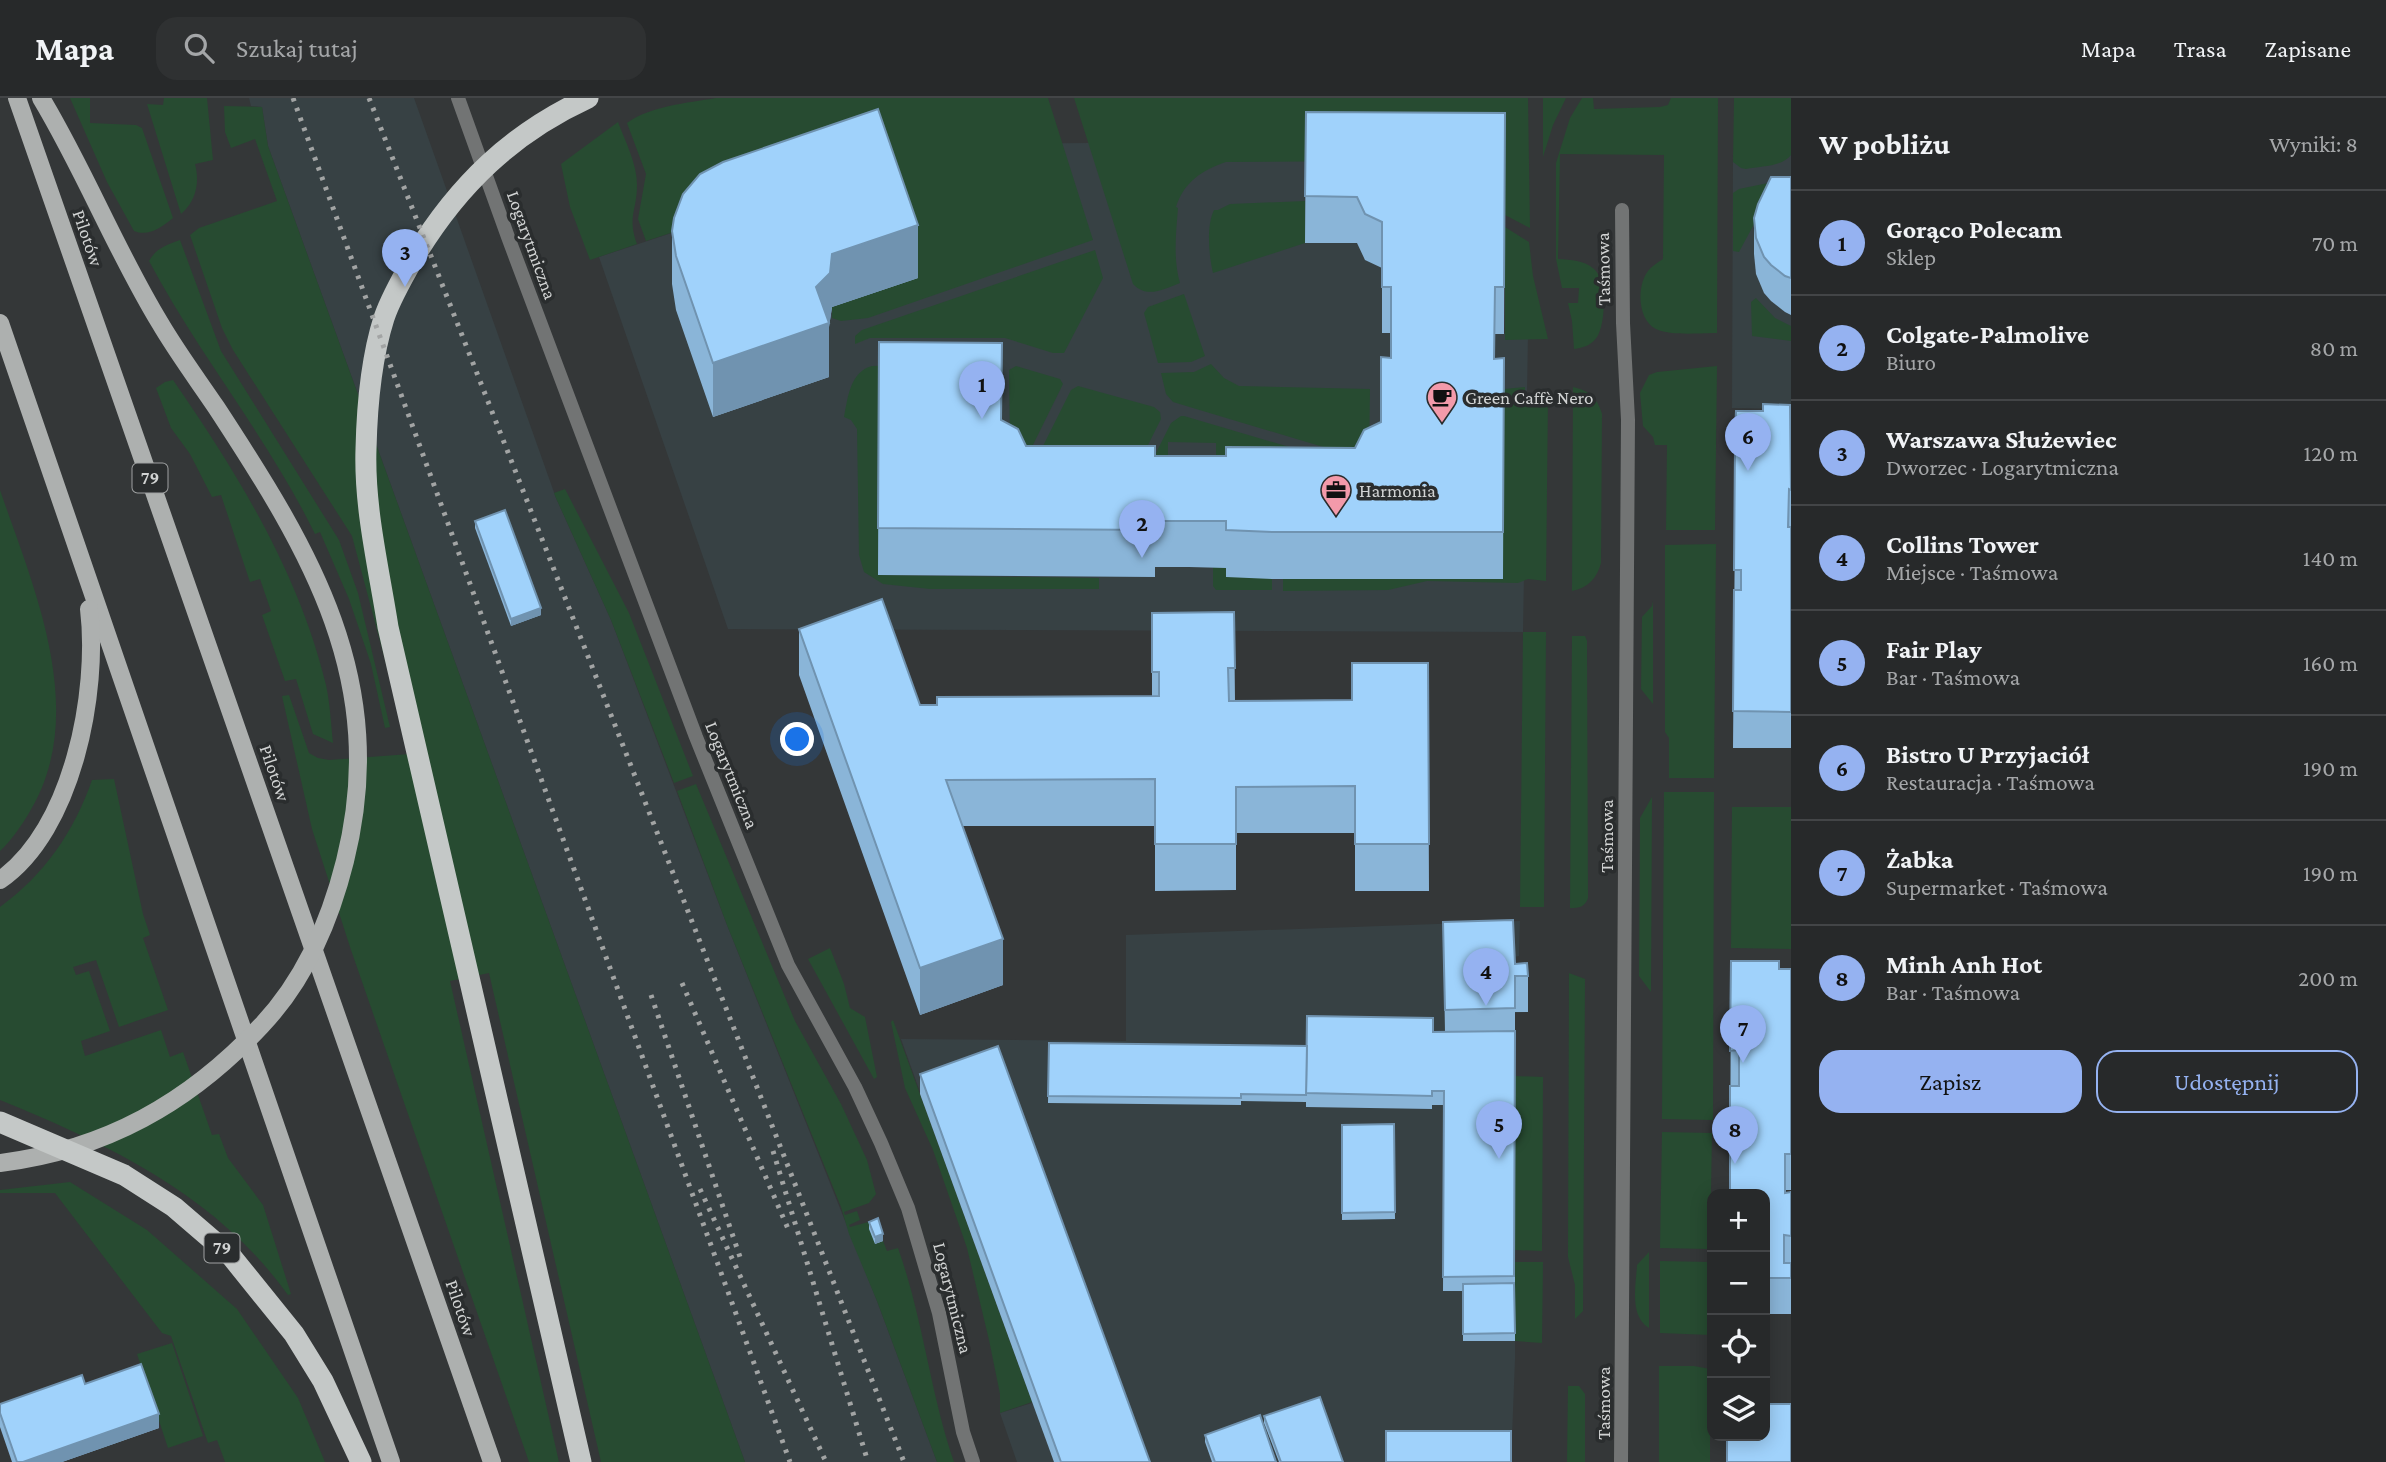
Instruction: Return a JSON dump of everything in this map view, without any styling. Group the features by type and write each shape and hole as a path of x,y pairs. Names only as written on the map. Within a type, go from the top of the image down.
{"highway":[{"path":"581,1462 388,627 370,509 366,450 370,393 384,316 428,236 486,164 528,132 567,107 588,98"},
{"name":"79","path":"0,1122 124,1175 174,1207 231,1256 294,1334 323,1381 361,1462"}],"main road":[{"name":"Pilotów","path":"17,98 492,1462"},
{"path":"0,1163 66,1150 108,1136 149,1117 188,1092 225,1063 270,1017 290,992 310,956 340,882 355,808 358,729 348,669 338,630 306,556 218,410 159,323 94,201 65,138 41,98"},
{"path":"0,323 390,1462"},
{"path":"0,880 36,843 54,813 81,739 91,678 92,632 84,571"}],"street":[{"name":"Logarytmiczna","path":"458,98 696,737 788,965 855,1087 908,1208 939,1313 963,1432 973,1462"},
{"name":"Taśmowa","path":"1621,1462 1628,420 1623,323 1622,210"}],"shaded area":[{"path":"249,98 414,98 556,498 611,620 727,925 877,1301 937,1462 745,1462 268,146 262,107 251,106"},
{"path":"1791,98 1791,409 1732,408 1733,154 1738,154"},
{"path":"1089,143 1505,160 1504,333 1528,334 1523,632 728,629 599,257 723,216 898,145"},
{"path":"1520,921 1519,956 1514,957 1515,999 1527,1000 1528,1012 1515,1013 1515,1359 1511,1462 1017,1462 1000,1413 1032,1403 901,1039 1126,1041 1126,935"}],"green space":[{"path":"70,98 90,98 90,123 136,125 142,128 173,218 150,232 134,231 107,182"},
{"path":"164,98 207,98 213,160 195,164 196,191 181,214 147,104 163,105"},
{"path":"716,98 1048,98 1093,240 868,318 841,321 832,318 832,307 918,278 723,216 646,241 638,219 646,174 627,123 658,109"},
{"path":"1074,98 1528,98 1530,228 1505,215 1505,160 1226,162 1195,178 1179,198 1176,207 1176,255 1180,283 1162,290 1144,291 1133,284"},
{"path":"1543,98 1566,98 1553,125 1543,157"},
{"path":"1582,98 1593,98 1594,109 1660,107 1668,105 1671,98 1718,98 1717,333 1662,331 1650,325 1643,312 1640,296 1643,280 1650,269 1663,259 1664,155 1560,154 1558,259 1577,261 1594,269 1601,282 1604,302 1597,337 1587,346 1574,349 1568,303 1578,303 1579,288 1562,288 1556,259 1556,163 1570,118"},
{"path":"1734,98 1791,98 1791,155 1787,159 1776,164 1746,169 1733,162"},
{"path":"224,106 262,107 268,146 745,1462 601,1462 489,973 450,981 559,1462 529,1462 351,950 312,829 282,696 289,695 309,753 318,758 329,760 410,754 352,536 233,350 222,328 190,235 199,228 277,201 255,139 231,148 225,132"},
{"path":"618,122 635,169 637,194 633,227 637,244 590,260 570,207 561,164"},
{"path":"1768,183 1773,189 1739,252 1733,251 1733,193 1739,189"},
{"path":"1305,201 1305,243 1213,273 1209,232 1214,210 1230,204"},
{"path":"1505,227 1529,242 1533,276 1548,339 1505,340"},
{"path":"180,240 221,351 339,540 358,593 390,727 385,728 371,664 349,599 320,532 315,534 276,464 189,330 149,261 158,250"},
{"path":"1095,250 1103,278 1064,353 1053,353 1005,338 870,338 855,344 855,336 862,330"},
{"path":"1184,294 1205,356 1191,362 1158,363 1144,313 1148,307"},
{"path":"1756,298 1775,318 1791,326 1791,341 1752,336 1751,302"},
{"path":"992,363 878,575 1099,578 1099,589 930,589 883,584 864,572 859,555 857,429 851,420 844,417 855,380 865,369 872,366"},
{"path":"1211,364 1224,378 1239,386 1370,389 1369,455 1360,458 1173,402 1166,394 1161,373 1194,372"},
{"path":"1016,366 1060,379 1063,384 1029,453 1010,445 1009,370"},
{"path":"1717,366 1715,530 1666,530 1667,445 1655,445 1653,437 1643,426 1640,393 1649,375 1657,372"},
{"path":"173,380 243,488 283,564 300,603 326,685 333,743 313,734 296,679 285,681 262,615 271,611 260,579 250,582 221,495 212,497 190,454 171,428 156,388"},
{"path":"1078,386 1154,407 1160,412 1161,419 1139,463 1036,460 1071,390"},
{"path":"1525,387 1525,398 1548,398 1546,581 1427,581 1388,590 1283,591 1283,579 1348,579 1504,389"},
{"path":"1573,387 1592,396 1602,414 1601,563 1591,582 1572,591"},
{"path":"1181,416 1320,456 1216,494 1216,443 1168,442 1168,492 1147,471 1171,423"},
{"path":"565,489 629,613 693,776 674,783 611,620 554,493"},
{"path":"0,490 40,609 56,693 55,734 47,774 29,813 0,851"},
{"path":"1716,544 1714,778 1669,778 1669,738 1665,732 1665,545"},
{"path":"1213,567 1272,579 1272,590 1216,590 1213,586"},
{"path":"1653,601 1653,704 1641,689 1642,617"},
{"path":"1523,632 1546,632 1544,907 1520,907"},
{"path":"1572,636 1585,636 1587,641 1588,898 1576,908 1570,908"},
{"path":"114,779 150,935 143,938 168,1010 119,1027 96,960 73,967 76,975 89,971 110,1031 81,1041 85,1056 161,1030 170,1057 183,1052 212,1135 219,1134 228,1158 263,1205 291,1294 288,1295 228,1229 194,1201 158,1177 81,1135 0,1100 0,907 30,881 56,851 67,835 92,780"},
{"path":"696,784 795,1021 841,1104 867,1160 876,1194 869,1203 844,1212 845,1215 857,1211 860,1220 849,1225 850,1227 872,1221 875,1244 883,1241 887,1251 898,1248 907,1274 954,1462 937,1462 841,1207 727,925 677,791"},
{"path":"1664,792 1714,792 1713,1120 1662,1119"},
{"path":"1652,797 1651,992 1639,976 1640,818"},
{"path":"1732,807 1791,807 1791,949 1731,948"},
{"path":"830,948 850,1008 865,1017 877,1077 874,1079 808,959"},
{"path":"1569,973 1585,979 1583,1311 1575,1319 1575,1285 1568,1257"},
{"path":"893,1020 1032,1402 1000,1413 1000,1394 967,1248 933,1150 905,1088 891,1022"},
{"path":"1515,1076 1543,1077 1542,1251 1514,1250"},
{"path":"1662,1132 1712,1133 1711,1189 1707,1189 1707,1249 1660,1248"},
{"path":"70,1182 147,1230 237,1309 298,1398 325,1462 225,1462 217,1440 208,1443 171,1336 162,1333 55,1193 0,1193 0,1190"},
{"path":"1649,1252 1649,1328 1639,1316 1635,1291 1637,1265"},
{"path":"1660,1261 1707,1262 1707,1335 1660,1333"},
{"path":"1514,1262 1543,1262 1542,1343 1515,1341"},
{"path":"172,1343 203,1436 168,1448 137,1354"},
{"path":"1659,1366 1707,1368 1707,1441 1710,1441 1710,1462 1659,1462"},
{"path":"1568,1386 1579,1386 1585,1394 1585,1462 1567,1462"}],"building":[{"path":"878,109 918,225 832,254 830,273 816,287 829,323 713,363 676,256 672,231 683,194 700,174 723,162"},
{"path":"1306,112 1505,113 1504,287 1495,287 1494,359 1504,358 1503,532 1272,532 1226,530 1226,521 1155,521 1155,530 878,528 879,342 1002,343 1001,420 1018,429 1026,446 1155,446 1155,456 1226,456 1226,447 1355,448 1364,430 1381,422 1381,357 1391,358 1391,287 1382,287 1382,222 1365,214 1357,197 1305,196"},
{"path":"1771,177 1791,177 1791,278 1785,276 1764,257 1756,238 1754,218"},
{"path":"1763,404 1790,405 1791,490 1789,489 1788,527 1791,527 1791,712 1733,711 1734,590 1741,590 1741,570 1734,570 1735,445 1741,445 1742,429 1735,430 1736,411 1763,411"},
{"path":"505,510 541,608 511,619 475,521"},
{"path":"882,599 920,705 937,705 937,697 1159,696 1159,672 1152,672 1152,613 1234,612 1235,668 1228,668 1229,701 1352,700 1352,663 1428,663 1429,844 1355,844 1355,786 1236,787 1236,844 1155,844 1155,779 946,780 1003,939 920,968 799,629"},
{"path":"1513,920 1515,964 1527,963 1528,976 1515,976 1515,1008 1445,1010 1443,922"},
{"path":"1731,961 1779,961 1779,969 1791,969 1791,1154 1785,1154 1785,1193 1791,1192 1791,1236 1784,1235 1784,1263 1791,1263 1791,1278 1770,1278 1770,1189 1730,1189 1730,1086 1739,1086 1739,1050 1730,1051"},
{"path":"1307,1016 1433,1018 1433,1032 1515,1031 1514,1276 1443,1277 1444,1091 1432,1091 1432,1096 1306,1093"},
{"path":"1049,1043 1307,1046 1306,1095 1241,1094 1241,1098 1048,1096"},
{"path":"998,1046 1150,1462 1061,1462 920,1074"},
{"path":"1394,1124 1395,1212 1342,1213 1342,1125"},
{"path":"878,1218 883,1234 875,1237 869,1222"},
{"path":"1514,1283 1515,1333 1463,1334 1463,1284"},
{"path":"141,1364 159,1414 17,1462 0,1413 0,1404 82,1375 85,1384"},
{"path":"1320,1397 1343,1462 1281,1462 1264,1416"},
{"path":"1770,1404 1791,1404 1791,1462 1727,1462 1727,1441 1770,1441"},
{"path":"1260,1415 1276,1462 1215,1462 1205,1435"},
{"path":"1386,1431 1511,1431 1511,1462 1386,1462"}],"railway":[{"path":"293,98 790,1462"},
{"path":"369,98 904,1462"},
{"path":"682,983 789,1231"},
{"path":"651,995 740,1257"},
{"path":"773,1151 868,1462"},
{"path":"700,1189 826,1462"}],"place":[{"name":"Warszawa Służewiec","path":"405,287"},
{"name":"Gorąco Polecam","path":"982,419"},
{"name":"Green Caffè Nero","path":"1442,424"},
{"name":"Bistro U Przyjaciół","path":"1748,471"},
{"name":"Harmonia","path":"1336,517"},
{"name":"Colgate-Palmolive","path":"1142,558"},
{"name":"Collins Tower","path":"1486,1006"},
{"name":"Żabka","path":"1743,1063"},
{"name":"Fair Play","path":"1499,1159"},
{"name":"Minh Anh Hot","path":"1735,1164"}]}
